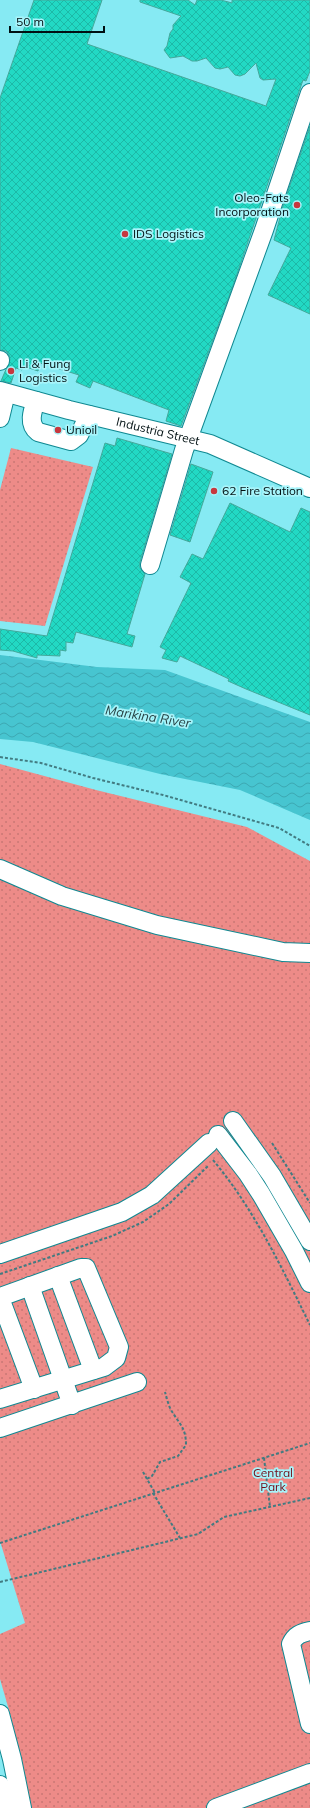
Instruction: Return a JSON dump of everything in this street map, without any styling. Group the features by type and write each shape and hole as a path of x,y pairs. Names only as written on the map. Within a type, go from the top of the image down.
{"street":[{"path":"150,565 188,438 264,230 310,93"},
{"path":"0,418 3,392"},
{"name":"Industria Street","path":"3,392 34,406 87,419 188,438 230,452 310,488"},
{"path":"34,406 31,417 35,430 62,439 71,441 75,439 79,435 87,419"},
{"path":"0,869 62,896 157,925 283,952 310,953"},
{"path":"233,1121 272,1176 310,1241"},
{"path":"0,1254 122,1212 152,1195 210,1142 248,1174 294,1251 310,1283"},
{"path":"1,1397 34,1389 94,1370 112,1362 116,1358 119,1347 86,1268 80,1268 0,1298 34,1389"},
{"path":"58,1276 94,1370"},
{"path":"30,1286 72,1405"},
{"path":"0,1428 137,1382"},
{"path":"310,1631 299,1634 294,1638 291,1644 310,1724"},
{"path":"0,1714 12,1759 22,1808"},
{"path":"216,1808 238,1806 310,1773"},
{"path":"0,1785 5,1808"}],"path":[{"path":"0,757 41,763 93,778 171,797 279,828 310,846"},
{"path":"210,1142 227,1177 255,1221 291,1284 310,1325"},
{"path":"272,1143 310,1203"},
{"path":"146,1479 152,1476 160,1462 164,1459 178,1456 186,1446 185,1433 182,1425 172,1413 165,1392"},
{"path":"0,1543 310,1442"},
{"path":"264,1458 270,1507"},
{"path":"142,1472 180,1538"},
{"path":"0,1582 198,1534 224,1517 310,1498"}],"green space":[{"path":"11,448 93,467 45,626 0,621 0,490"},
{"name":"Central Park","path":"0,764 96,790 247,827 310,861 310,1808 26,1808 11,1717 0,1679 0,1634 25,1623 0,1541"}],"water":[{"name":"Marikina River","path":"0,655 97,667 165,670 310,722 310,820 240,790 160,774 33,742 0,739"}],"building":[{"name":"IDS Logistics","path":"34,0 102,0 87,44 266,106 276,79 263,80 260,78 256,63 245,74 240,76 235,75 228,67 220,69 215,68 206,58 192,61 183,56 170,58 164,50 167,46 173,25 181,16 140,2 140,0 188,0 195,5 197,0 221,0 232,3 232,0 310,0 310,71 306,81 303,80 234,283 181,426 166,421 169,410 93,381 90,388 76,382 79,375 40,363 38,371 23,366 22,370 16,368 11,383 1,381 10,360 6,351 0,350 0,98"},
{"name":"Oleo-Fats Incorporation","path":"310,126 310,314 268,295 291,248 274,240 283,206"},
{"path":"117,438 172,454 140,562 140,568 145,574 127,634 135,636 132,647 76,632 73,643 66,642 66,651 60,650 60,656 37,655 37,658 13,651 0,650 0,629 47,636 105,443 115,446"},
{"path":"191,464 213,472 190,542 170,535"},
{"path":"230,503 290,532 301,508 310,512 310,715 228,681 229,679 180,656 177,662 162,658 166,650 160,647 191,583 180,577 192,554 203,559"}],"place":[{"name":"Oleo-Fats Incorporation","path":"297,205"},
{"name":"IDS Logistics","path":"125,234"},
{"name":"Li & Fung Logistics","path":"11,371"},
{"name":"Unioil","path":"58,430"},
{"name":"62 Fire Station","path":"214,491"}]}
